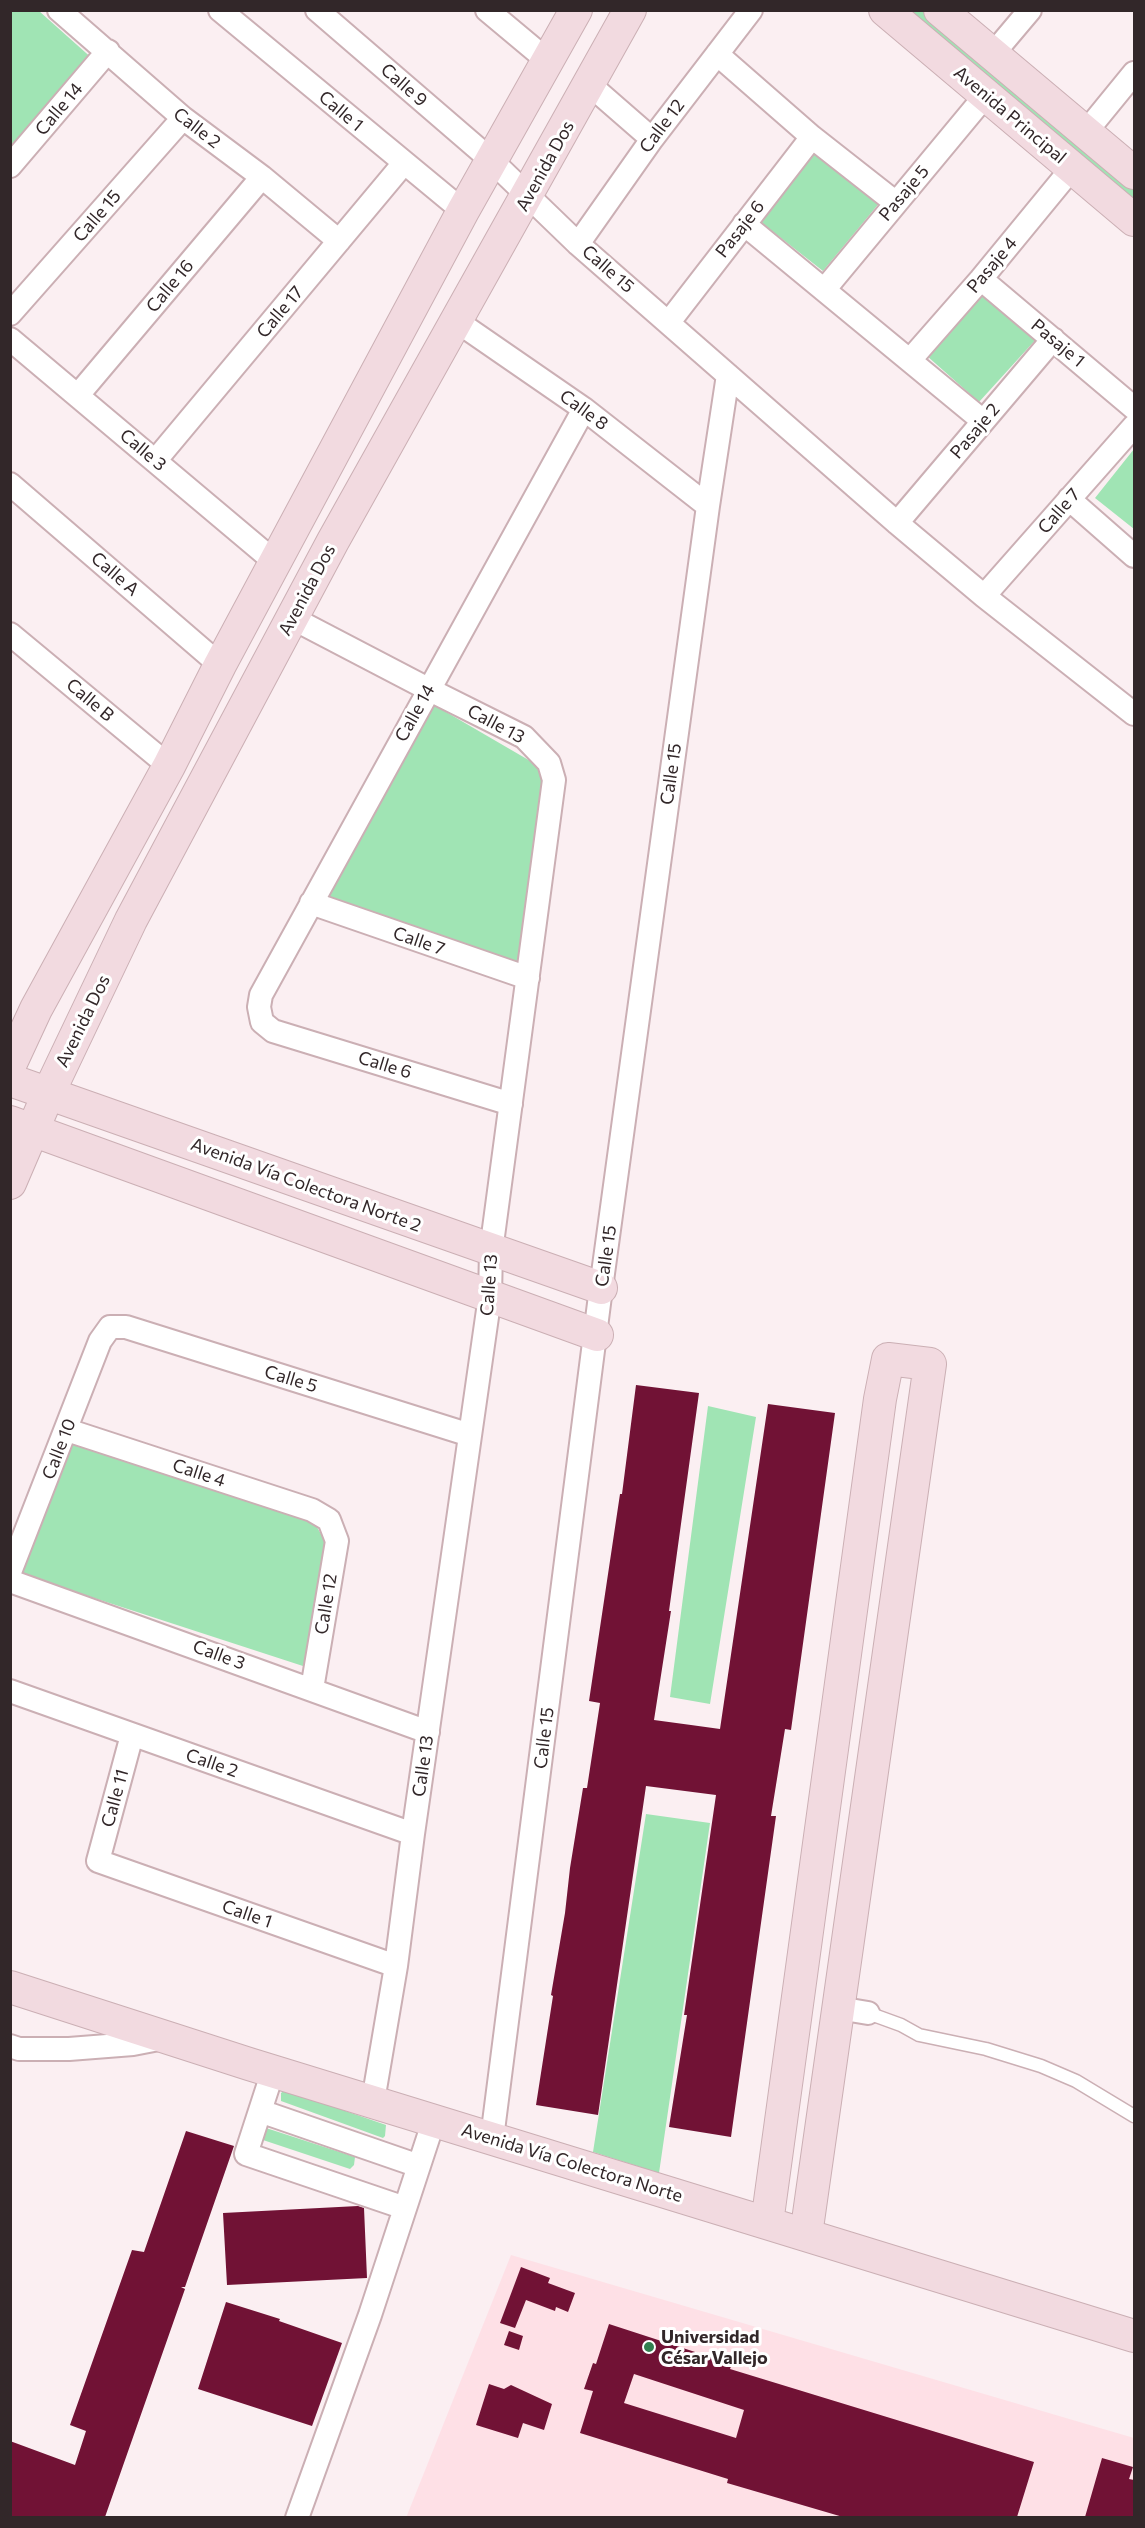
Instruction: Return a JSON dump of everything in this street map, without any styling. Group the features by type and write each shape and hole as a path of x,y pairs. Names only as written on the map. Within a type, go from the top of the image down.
{"street":[{"name":"Calle 2","path":"59,10 183,118 262,177 339,241"},
{"name":"Calle 1","path":"220,10 463,211"},
{"name":"Calle 9","path":"317,10 491,160"},
{"path":"487,10 548,61"},
{"path":"10,1065 36,1009 169,766 220,665 463,211 576,10"},
{"name":"Avenida Dos","path":"10,1183 21,1126 49,1092 131,920 292,618 455,320 528,196 630,10"},
{"name":"Calle 12","path":"578,244 652,139 751,10"},
{"name":"Avenida Principal","path":"885,10 1134,220"},
{"name":"Avenida Principal","path":"940,10 1134,173"},
{"path":"992,55 1030,10"},
{"name":"Calle 14","path":"10,166 108,51"},
{"path":"717,54 812,136 896,202"},
{"path":"1085,133 1134,73"},
{"path":"590,85 652,139"},
{"name":"Pasaje 5","path":"824,290 986,96"},
{"name":"Calle 15","path":"10,314 183,118"},
{"name":"Pasaje 6","path":"669,322 812,136"},
{"name":"Calle 15","path":"491,160 578,244 897,523 984,596 1134,714"},
{"name":"Calle 17","path":"155,461 404,163"},
{"name":"Pasaje 4","path":"910,360 981,279 1073,167"},
{"name":"Calle 16","path":"78,395 262,177"},
{"path":"744,224 983,421"},
{"name":"Pasaje 1","path":"981,279 1134,408"},
{"name":"Calle 8","path":"455,320 584,409 708,506"},
{"name":"Calle 3","path":"10,339 275,562"},
{"name":"Pasaje 2","path":"897,523 1053,339"},
{"name":"Calle 15","path":"492,2138 602,1288 708,506 728,375"},
{"name":"Calle 14","path":"262,1022 259,1007 261,995 584,409"},
{"name":"Calle 7","path":"984,596 1134,426"},
{"name":"Calle A","path":"10,484 220,665"},
{"path":"1069,499 1134,556"},
{"name":"Calle 13","path":"292,618 524,737 549,763 554,780 491,1251 490,1296 396,1966 374,2101"},
{"name":"Calle B","path":"10,634 169,766"},
{"name":"Calle 7","path":"311,903 528,978"},
{"name":"Calle 6","path":"262,1022 273,1031 511,1104"},
{"name":"Avenida Vía Colectora Norte 2","path":"10,1080 491,1251 602,1288"},
{"path":"21,1126 597,1335"},
{"name":"Calle 5","path":"110,1327 126,1327 470,1435"},
{"name":"Calle 10","path":"10,1572 100,1341 110,1327"},
{"path":"766,2223 880,1400 888,1359 930,1364 853,2011 806,2235"},
{"path":"880,1400 924,1406"},
{"name":"Calle 4","path":"67,1430 312,1510 329,1520"},
{"name":"Calle 12","path":"312,1689 337,1541 329,1520"},
{"name":"Calle 3","path":"10,1581 428,1732"},
{"name":"Calle 2","path":"10,1691 413,1834"},
{"name":"Calle 11","path":"98,1861 132,1735"},
{"name":"Calle 1","path":"98,1861 396,1966"},
{"name":"Avenida Vía Colectora Norte","path":"10,1987 168,2038 1134,2336"},
{"path":"15,2047 79,2049 168,2038"},
{"path":"273,2070 246,2154 405,2208"},
{"path":"260,2111 419,2166"},
{"path":"297,2517 370,2315 434,2120"}],"lane":[{"path":"853,2011 901,2025 919,2035 986,2049 1041,2066 1076,2081 1134,2116"}],"shaded area":[{"name":"Universidad César Vallejo","path":"511,2255 1134,2438 1134,2517 406,2518"}],"green space":[{"path":"11,11 39,11 95,61 11,163"},
{"path":"897,11 929,11 1134,183 1134,210"},
{"path":"813,147 881,201 823,271 758,220"},
{"path":"984,290 1039,336 979,402 927,356"},
{"path":"1134,449 1134,529 1095,498"},
{"path":"434,705 532,762 544,777 520,965 329,901 324,887"},
{"path":"708,1406 756,1417 710,1704 670,1697"},
{"path":"74,1441 314,1522 325,1541 306,1667 11,1571"},
{"path":"646,1814 710,1823 659,2173 593,2152"},
{"path":"285,2090 386,2125 385,2136 383,2138 281,2101 281,2093"},
{"path":"263,2127 355,2157 354,2165 350,2169 263,2140 260,2134"}],"building":[{"path":"636,1385 699,1393 669,1611 671,1611 654,1720 720,1729 768,1404 835,1413 791,1730 785,1729 771,1816 776,1816 731,2137 669,2127 687,2015 684,2015 716,1795 646,1786 598,2115 536,2105 570,1868 583,1788 587,1788 600,1703 589,1701 620,1494 622,1494"},
{"path":"186,2131 234,2146 185,2287 181,2287 185,2289 105,2517 10,2517 10,2441 75,2465 86,2431 70,2425 132,2250 144,2252"},
{"path":"358,2206 364,2208 367,2278 227,2285 223,2213"},
{"path":"521,2267 550,2278 548,2283 575,2293 568,2312 556,2307 555,2311 526,2300 515,2328 500,2323"},
{"path":"226,2302 280,2319 279,2321 342,2343 312,2426 198,2389"},
{"path":"609,2324 732,2364 730,2369 1034,2462 1017,2517 843,2517 727,2483 728,2479 580,2433 593,2391 584,2389 593,2363 596,2364","holes":["634,2374 744,2410 736,2438 624,2403"]},
{"path":"509,2331 523,2336 519,2350 504,2345"},
{"path":"489,2384 504,2389 511,2385 552,2404 544,2430 523,2423 518,2438 476,2425"},
{"path":"1102,2458 1133,2467 1129,2479 1134,2480 1134,2517 1085,2517"}],"place":[{"name":"Universidad César Vallejo","path":"649,2347"}]}
